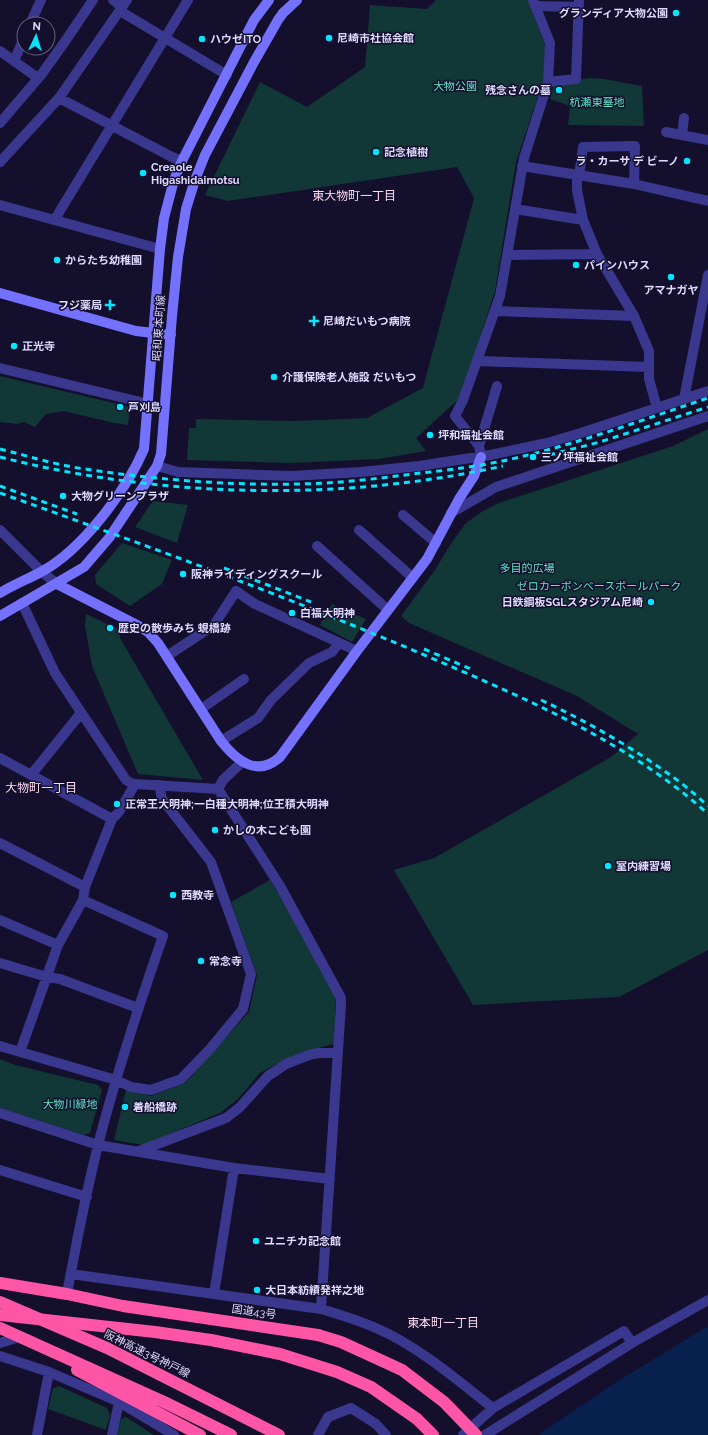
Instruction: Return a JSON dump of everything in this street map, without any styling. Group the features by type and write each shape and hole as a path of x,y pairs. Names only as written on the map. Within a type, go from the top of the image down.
{"highway":[{"name":"国道43号","path":"0,1283 67,1294 123,1306 318,1335 341,1342 402,1370 444,1402 476,1435"},
{"name":"阪神高速3号神戸線","path":"0,1302 107,1348 279,1435"},
{"path":"0,1315 211,1340 280,1354 337,1372 371,1387 417,1419 433,1435"},
{"path":"0,1328 16,1338 200,1435"},
{"path":"0,1328 164,1402 231,1435"}],"main road":[{"name":"昭和東本町線","path":"0,593 42,572 67,554 86,536 113,502 137,467 144,449 160,249 168,198 182,162 254,20 269,0"},
{"name":"昭和東本町線","path":"0,616 84,567 109,538 157,466 161,454 178,257 183,221 190,195 198,170 278,20 297,0"},
{"path":"0,293 136,331 171,335"},
{"path":"57,584 148,632 158,643 221,741 231,753 242,762 260,766 269,765 280,757 357,651 427,559 474,476 481,457"}],"street":[{"path":"33,16 40,0"},
{"path":"0,123 38,78 93,0"},
{"path":"113,0 165,38 227,75"},
{"path":"55,220 188,0"},
{"path":"479,446 455,416 464,400 500,296 522,166 548,82 550,43 534,3 579,4 576,79 548,82"},
{"path":"0,162 59,98 123,6"},
{"path":"0,52 38,78"},
{"path":"14,61 16,56"},
{"path":"59,98 182,162"},
{"path":"682,135 684,118"},
{"path":"666,132 708,140"},
{"path":"634,184 635,146 583,147 577,190 583,220 597,254 634,316 649,351 649,379 657,408"},
{"path":"522,166 634,184 708,201"},
{"path":"0,205 160,249"},
{"path":"515,210 583,220"},
{"path":"507,255 597,254"},
{"path":"684,399 708,275"},
{"path":"495,311 634,316"},
{"path":"478,361 649,367"},
{"path":"0,368 148,404"},
{"path":"481,457 479,446 497,386"},
{"path":"157,466 178,472 291,476 361,472 419,466 481,457 555,440 584,432 708,391"},
{"path":"452,513 496,487 708,416"},
{"path":"403,515 436,543"},
{"path":"0,530 42,572 57,584"},
{"path":"359,530 412,578"},
{"path":"317,546 388,610"},
{"path":"166,656 214,625 236,591 255,604 357,651"},
{"path":"22,603 55,673 126,780 135,784 218,789"},
{"path":"221,741 258,718 271,700 309,663 332,652 339,643"},
{"path":"201,709 244,679"},
{"path":"31,775 81,713"},
{"path":"0,758 112,818"},
{"path":"218,789 223,780 242,762"},
{"path":"20,1052 58,945 83,900 85,887 112,818 119,812 135,784"},
{"path":"0,1046 116,1080 131,1087 151,1090 181,1078 210,1049 243,1009 251,974 211,862 162,799 159,786"},
{"path":"218,789 280,886 340,998 341,1005 330,1179 320,1308"},
{"path":"0,843 85,887"},
{"path":"67,1294 98,1145 138,1008 163,936 83,900"},
{"path":"0,920 58,945"},
{"path":"0,962 47,977 60,979 138,1008"},
{"path":"138,1152 226,1118 234,1112 268,1076 286,1064 318,1053 338,1053"},
{"path":"0,1113 98,1145 234,1168 330,1179"},
{"path":"214,1294 234,1168"},
{"path":"0,1170 87,1197"},
{"path":"71,1274 320,1308 358,1321 397,1338 441,1368 493,1408"},
{"path":"485,1435 632,1343 708,1300"},
{"path":"463,1435 493,1408 624,1331 632,1343"},
{"path":"0,1343 16,1338"},
{"path":"0,1356 49,1372 119,1402 174,1435"},
{"path":"37,1435 49,1372"},
{"path":"112,1435 119,1402"},
{"path":"318,1435 328,1417 351,1408 376,1424 386,1435"}],"green space":[{"name":"大物公園","path":"436,0 528,0 545,45 544,78 516,162 495,291 460,398 416,438 426,451 379,459 292,463 187,460 189,428 196,428 196,419 294,421 367,418 423,388 474,198 457,167 228,201 205,195 260,82 307,107 365,67 370,5 427,9"},
{"name":"杭瀬東墓地","path":"589,78 604,79 642,86 644,126 568,125 570,106 550,99 554,84"},
{"path":"0,376 130,407 128,425 64,411 46,414 35,427 24,422 18,424 0,422"},
{"name":"ゼロカーボンベースボールパーク","path":"708,429 708,950 619,997 473,1005 394,870 434,858 611,757 638,734 577,696 409,623 401,616 435,570 450,545 466,523 483,511 499,503 673,446"},
{"path":"153,501 188,505 177,543 135,527"},
{"path":"122,543 172,560 162,584 130,606 96,584 95,575"},
{"path":"332,604 366,619 352,642 320,625"},
{"path":"86,614 120,630 120,638 203,780 138,774 92,666 85,626"},
{"path":"270,880 302,933 336,998 334,1044 310,1050 284,1060 260,1073 237,1100 220,1113 143,1145 114,1140 126,1090 151,1096 185,1083 249,1012 257,975 231,902"},
{"name":"大物川緑地","path":"0,1059 15,1065 98,1085 102,1090 90,1133 84,1135 0,1108"},
{"path":"59,1386 107,1408 110,1415 106,1430 48,1409 53,1388"},
{"path":"126,1417 154,1435 117,1435 121,1419"}],"water":[{"path":"708,1326 708,1435 538,1435 618,1381"}],"railway":[{"path":"0,449 53,463 145,477 236,483 327,483 454,469 507,460 583,440 708,398"},
{"path":"549,455 600,442 708,407"},
{"path":"0,457 61,471 124,481 187,487 251,490 315,490 378,486 441,478 503,466"},
{"path":"0,486 77,514"},
{"path":"0,493 159,551 370,632 535,704 572,722 643,764 708,814"},
{"path":"224,568 311,602"},
{"path":"424,649 473,670"},
{"path":"541,700 575,716 655,764 680,782 708,806"}],"place":[{"name":"グランディア大物公園","path":"676,13"},
{"name":"尼崎市社協会館","path":"329,38"},
{"name":"ハウゼITO","path":"202,39"},
{"name":"残念さんの墓","path":"559,90"},
{"name":"記念植樹","path":"376,152"},
{"name":"ラ・カーサ デ ビーノ","path":"687,161"},
{"name":"Creaole Higashidaimotsu","path":"143,173"},
{"name":"からたち幼稚園","path":"57,260"},
{"name":"パインハウス","path":"576,265"},
{"name":"アマナガヤ","path":"671,277"},
{"name":"フジ薬局","path":"110,305"},
{"name":"尼崎だいもつ病院","path":"314,321"},
{"name":"正光寺","path":"14,346"},
{"name":"介護保険老人施設 だいもつ","path":"274,377"},
{"name":"芦刈島","path":"120,407"},
{"name":"坪和福祉会館","path":"430,435"},
{"name":"三ノ坪福祉会館","path":"533,457"},
{"name":"大物グリーンプラザ","path":"63,496"},
{"name":"阪神ライディングスクール","path":"183,574"},
{"name":"日鉄鋼板SGLスタジアム尼崎","path":"651,602"},
{"name":"白福大明神","path":"292,613"},
{"name":"歴史の散歩みち 蜆橋跡","path":"110,628"},
{"name":"正常王大明神;一白種大明神;位王積大明神","path":"117,804"},
{"name":"かしの木こども園","path":"215,830"},
{"name":"室内練習場","path":"608,866"},
{"name":"西教寺","path":"173,895"},
{"name":"常念寺","path":"201,961"},
{"name":"着船橋跡","path":"125,1107"},
{"name":"ユニチカ記念館","path":"256,1241"},
{"name":"大日本紡績発祥之地","path":"257,1290"}],"district":[{"name":"東大物町一丁目","path":"354,196"},
{"name":"大物町一丁目","path":"41,788"},
{"name":"東本町一丁目","path":"443,1323"}],"park label":[{"name":"多目的広場","path":"527,568"}]}
